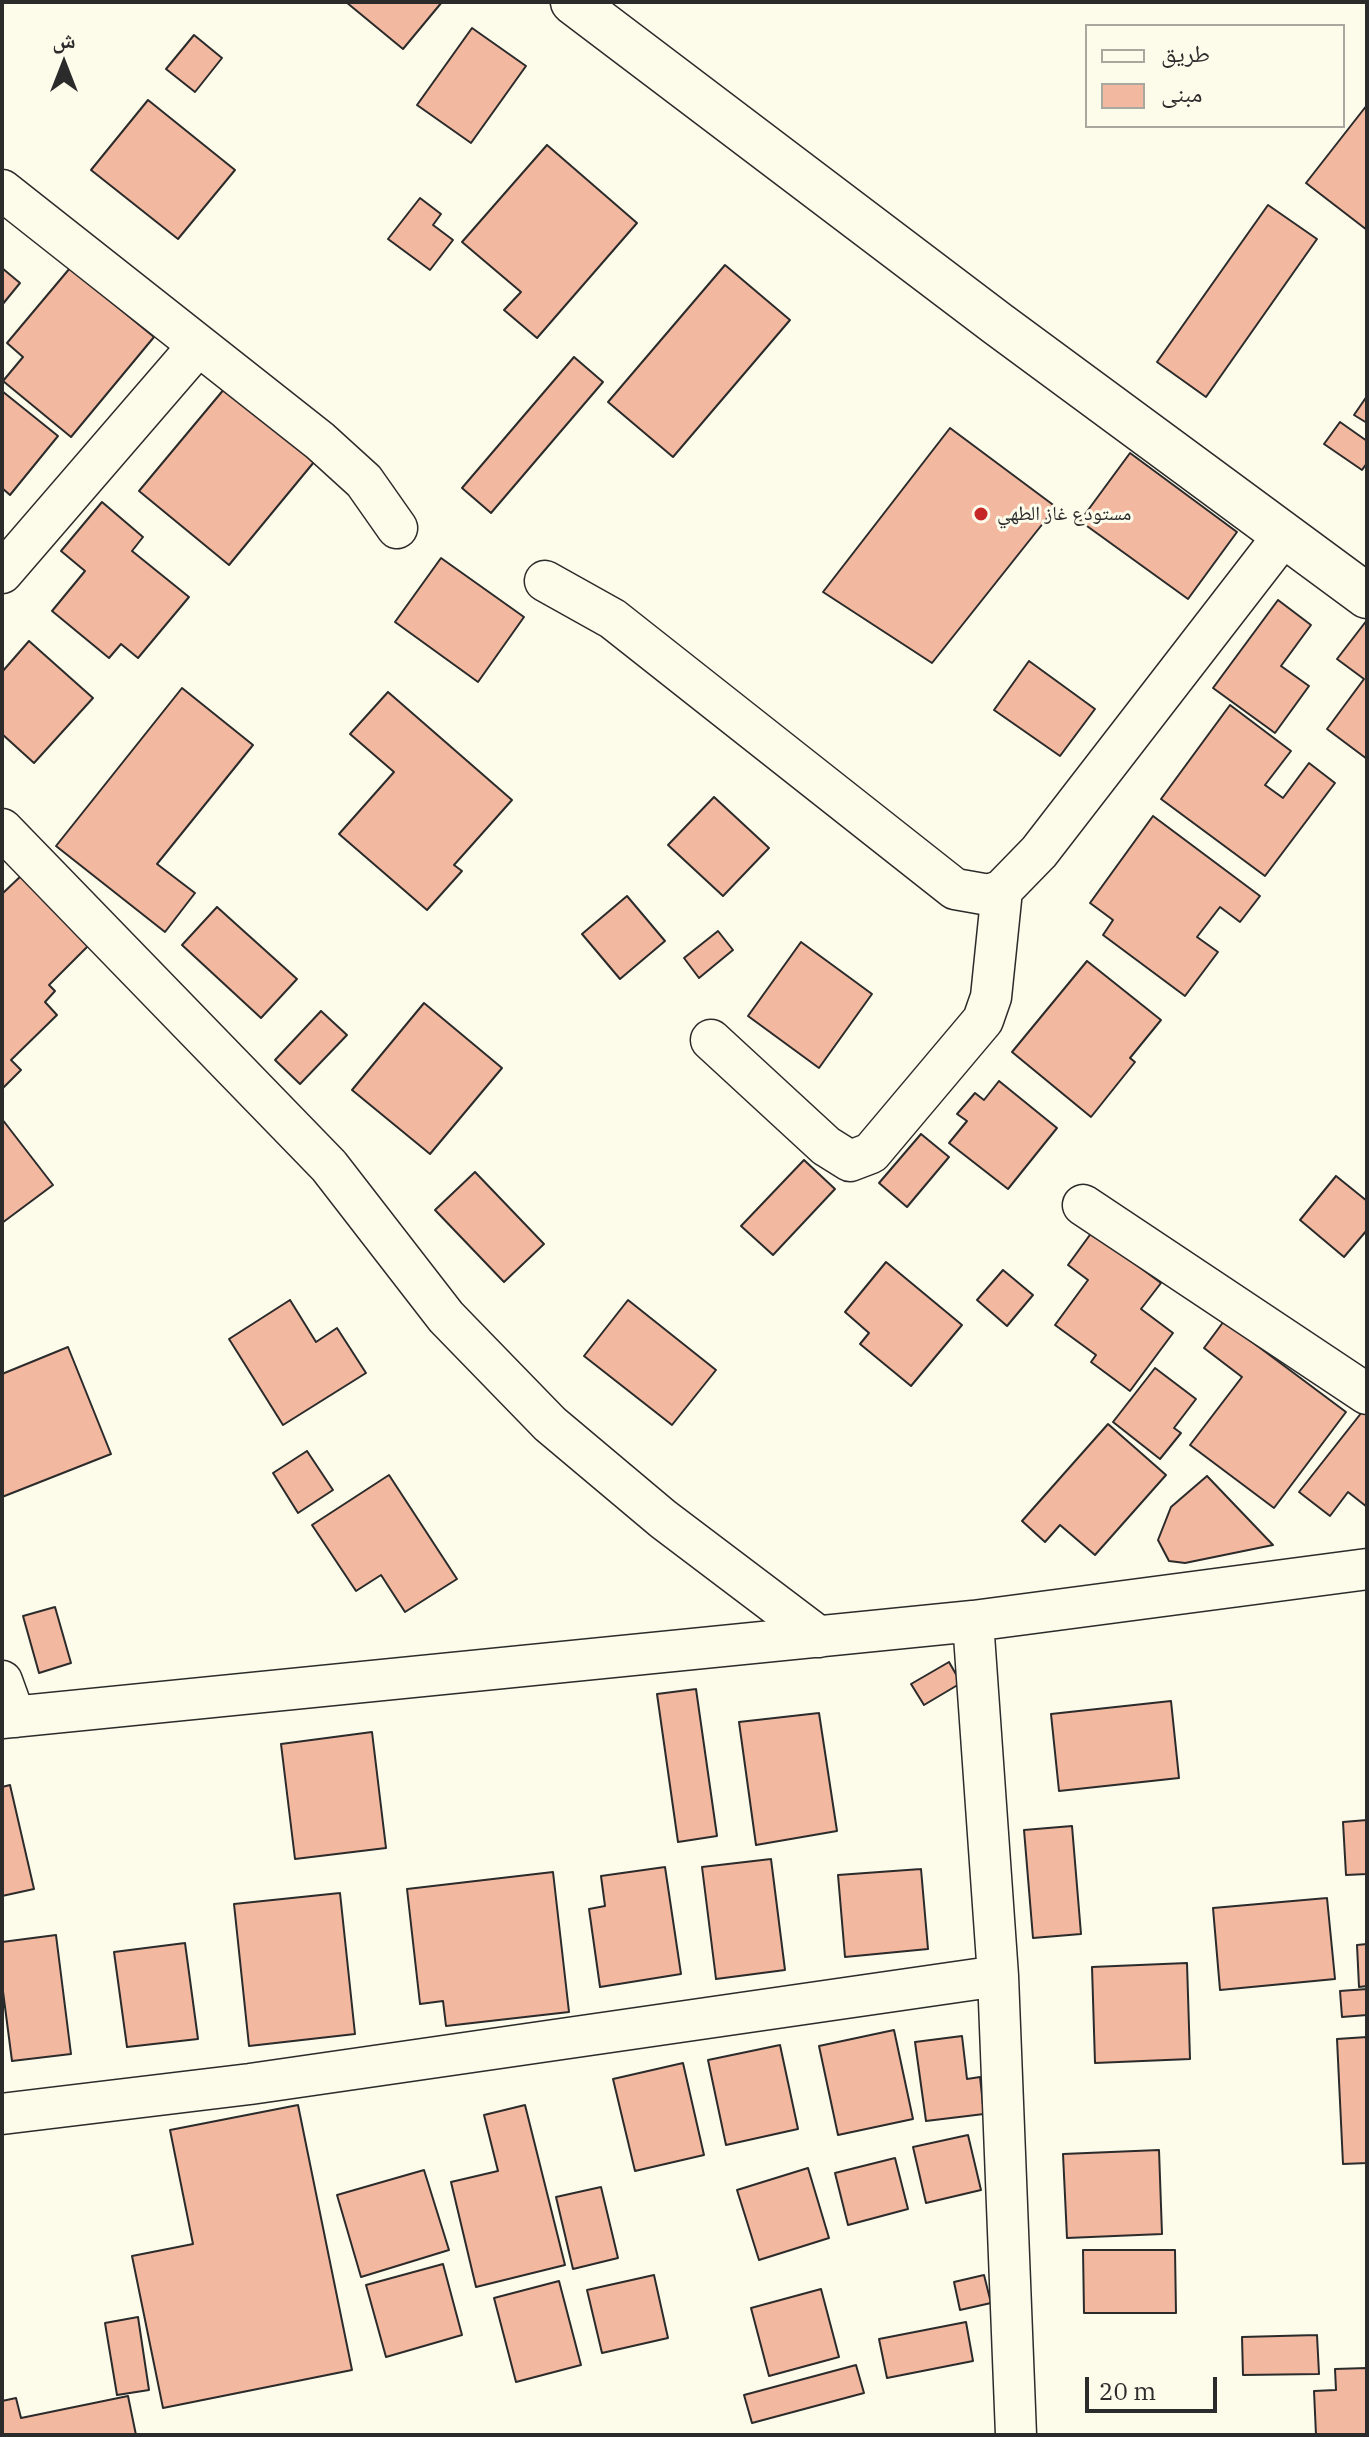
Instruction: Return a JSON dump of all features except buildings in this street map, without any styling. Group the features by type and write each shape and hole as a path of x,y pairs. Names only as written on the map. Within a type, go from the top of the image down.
{"street":[{"path":"573,2 1367,596"},
{"path":"2,190 342,461 364,481 397,528"},
{"path":"2,573 197,347"},
{"path":"545,581 613,619 955,889 973,895 1002,890 1039,852 1284,535"},
{"path":"3,833 329,1166 446,1317 550,1424 663,1519 819,1637"},
{"path":"711,1040 826,1146 850,1161 871,1153 983,1020 991,997 1002,890"},
{"path":"1083,1205 1367,1394"},
{"path":"6,1706 819,1637 973,1621 1367,1569"},
{"path":"973,1621 998,1976 1016,2435"},
{"path":"2,2114 250,2084 998,1976"}],"place":[{"name":"مستودع غاز الطهي","path":"981,514"}]}
